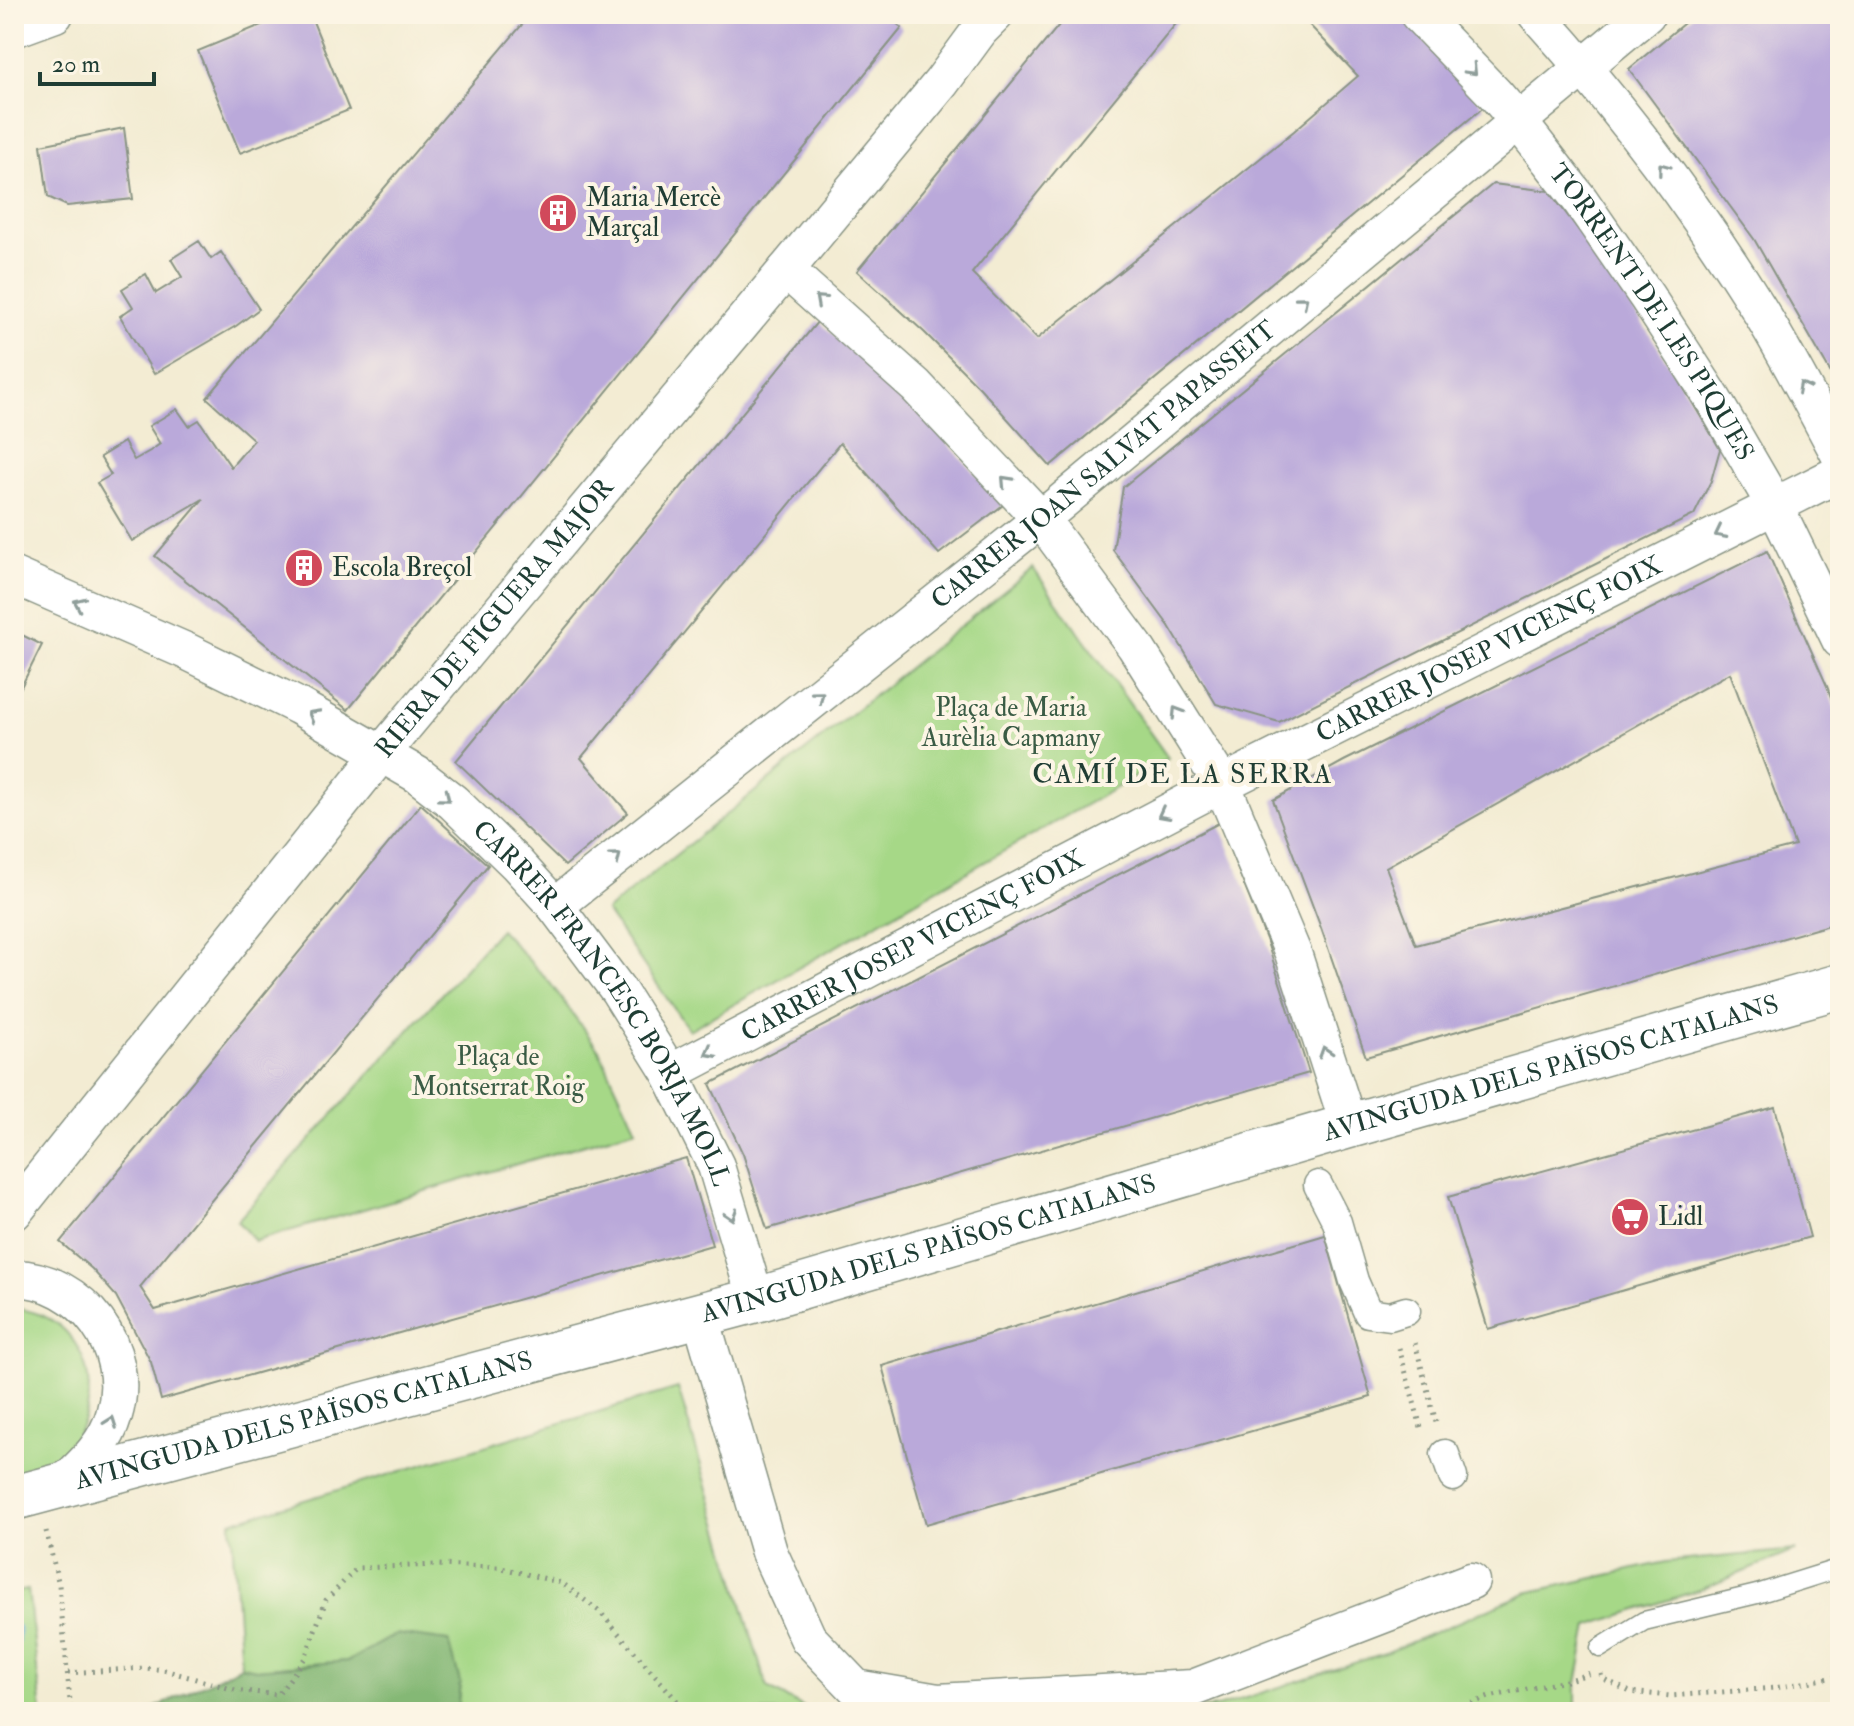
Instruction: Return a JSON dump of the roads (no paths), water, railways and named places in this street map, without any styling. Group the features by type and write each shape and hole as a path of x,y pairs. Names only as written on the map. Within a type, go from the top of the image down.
{"street":[{"path":"14,29 55,14"},
{"name":"TORRENT DE LES PIQUES","path":"1418,14 1519,122 1580,200 1647,297 1713,399 1775,506 1840,640"},
{"path":"1536,14 1584,68 1666,173 1722,253 1789,362 1840,456"},
{"name":"CARRER JOAN SALVAT PAPASSEIT","path":"555,906 1041,519 1647,14"},
{"name":"RIERA DE FIGUERA MAJOR","path":"14,1212 381,754 941,83 988,19"},
{"path":"786,270 916,386 1041,519 1135,646 1222,784 1293,953 1349,1126"},
{"name":"CARRER JOSEP VICENÇ FOIX","path":"670,1073 1222,784 1840,473"},
{"name":"CARRER FRANCESC BORJA MOLL","path":"14,576 186,651 298,706 418,775 453,802 516,863 555,906 618,990 670,1073 716,1166 756,1300"},
{"name":"AVINGUDA DELS PAÏSOS CATALANS","path":"29,1493 756,1300 1840,986"},
{"path":"1318,1185 1337,1222 1354,1281 1368,1313 1398,1314"},
{"path":"14,1278 28,1278 51,1285 90,1311 104,1331 114,1354 119,1383 115,1414 105,1438 91,1458 29,1493"},
{"path":"700,1314 769,1552 808,1638 856,1688 938,1702 1193,1688 1471,1581"}],"lane":[{"path":"1600,1648 1644,1621 1757,1594 1840,1568"}],"waterway":[{"name":"RIERA DE FIGUERA MAJOR","path":"14,1641 15,1629"}],"place":[{"name":"Maria Mercè Marçal","path":"558,213"},
{"name":"Escola Breçol","path":"304,568"},
{"name":"Lidl","path":"1630,1217"}],"district":[{"name":"CAMÍ DE LA SERRA","path":"1183,774"}],"park label":[{"name":"Plaça de Maria Aurèlia Capmany","path":"1011,723"},
{"name":"Plaça de Montserrat Roig","path":"498,1072"}]}
